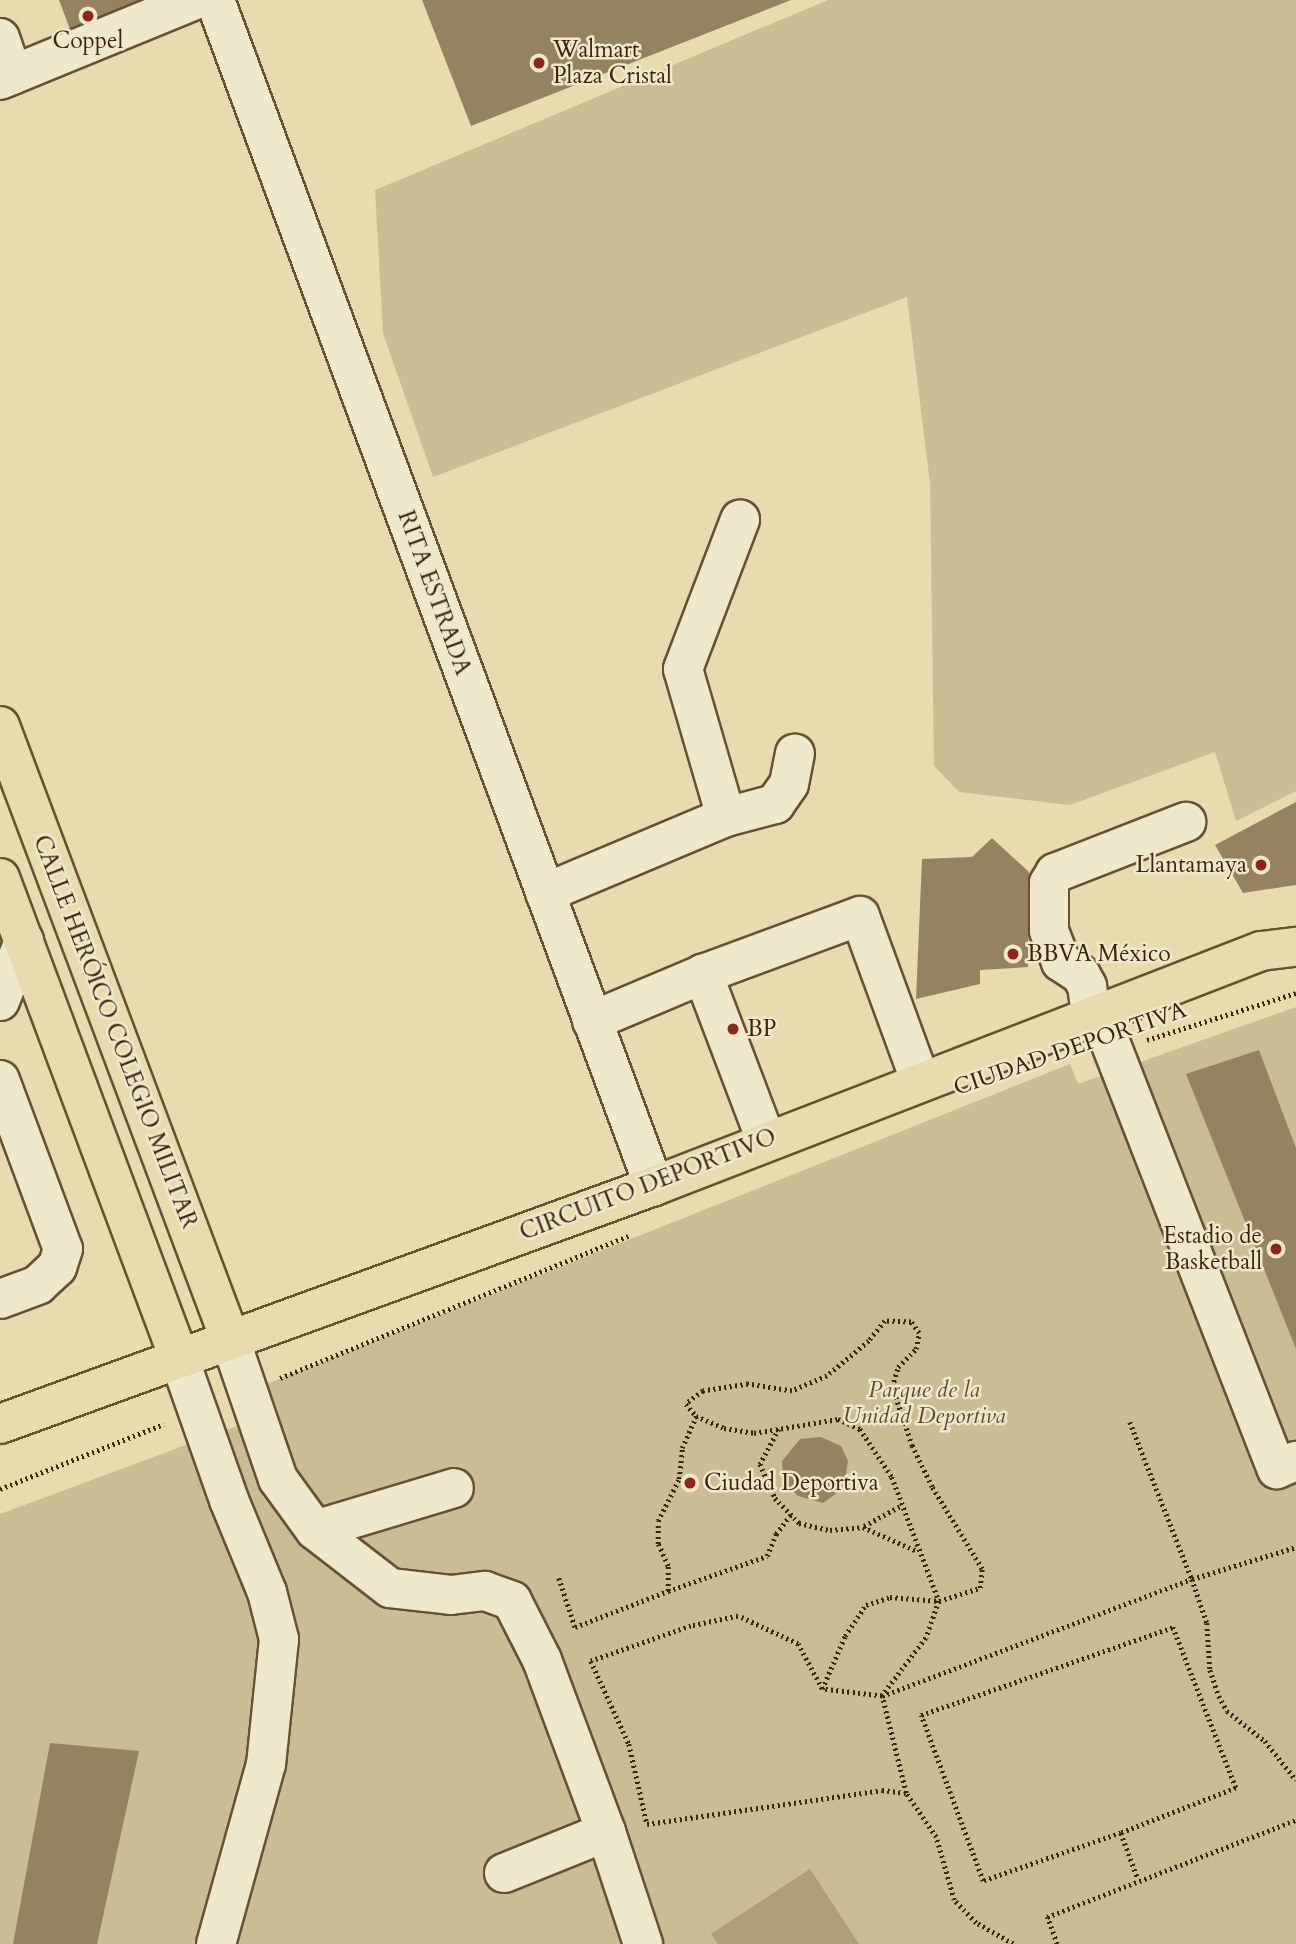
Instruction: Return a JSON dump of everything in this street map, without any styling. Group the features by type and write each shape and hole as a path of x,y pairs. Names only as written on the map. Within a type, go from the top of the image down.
{"main road":[{"name":"CALLE HERÓICO COLEGIO MILITAR","path":"0,726 229,1339"},
{"path":"0,878 179,1358"},
{"name":"CIRCUITO DEPORTIVO","path":"2,1422 654,1186 766,1139 1261,951 1296,947"},
{"path":"76,1081 127,1064"}],"street":[{"path":"0,38 7,77 195,0"},
{"name":"RITA ESTRADA","path":"215,0 654,1186"},
{"path":"726,817 683,669 740,520"},
{"path":"545,893 726,817 775,804 789,784 795,754"},
{"path":"1186,822 1055,873 1049,883 1049,930 1061,962 1081,975 1087,986 1095,1013 1277,1469 1296,1461"},
{"path":"592,1021 703,974 860,916 920,1080"},
{"path":"0,1001 24,941"},
{"path":"703,974 766,1139"},
{"path":"0,1080 63,1249 57,1267 38,1285 0,1299"},
{"path":"229,1339 278,1479 315,1530 390,1588 451,1595 485,1591 512,1601 542,1660 606,1832 643,1944"},
{"path":"179,1358 196,1412 267,1592 279,1639 266,1764 216,1944"},
{"path":"315,1530 454,1488"},
{"path":"504,1873 606,1832"}],"path":[{"name":"CIUDAD DEPORTIVA","path":"1112,1051 1296,993"},
{"path":"249,1391 637,1233"},
{"path":"822,1689 845,1636 866,1605 890,1597 939,1601 980,1588 982,1569 932,1488 899,1412 892,1387 898,1367 916,1349 919,1333 911,1322 885,1321 869,1341 827,1376 792,1391 748,1384 703,1391 686,1404 696,1416 724,1428 754,1433 838,1419 860,1429 892,1477 939,1601 926,1638 882,1696"},
{"path":"0,1489 196,1412"},
{"path":"668,1591 668,1566 658,1544 658,1521 679,1479 682,1448 696,1416"},
{"path":"1130,1422 1207,1623 1210,1670 1219,1696 1227,1711 1265,1741 1296,1780"},
{"path":"779,1429 760,1464 775,1498 799,1523 830,1530 863,1527 902,1505"},
{"path":"559,1578 575,1626 767,1556 776,1534 791,1514"},
{"path":"863,1527 918,1551"},
{"path":"822,1689 882,1696 1192,1579 1296,1547"},
{"path":"822,1689 798,1644 738,1616 691,1626 591,1661 629,1744 647,1824 882,1790 906,1793"},
{"path":"1173,1627 1236,1788 1121,1833 983,1881 921,1716 1173,1627"},
{"path":"882,1696 906,1793 936,1837 954,1900 976,1923 1013,1944"},
{"path":"1057,1944 1047,1917 1138,1879 1296,1820"},
{"path":"1121,1833 1138,1879"}],"green space":[{"path":"828,0 1296,0 1296,791 1236,821 1215,752 1070,805 959,792 934,766 930,484 907,297 433,477 383,333 375,190"},
{"name":"Ciudad Deportiva","path":"1296,1007 1296,1944 0,1944 0,1514 259,1418 249,1391 1070,1064 1078,1084"}],"shaded area":[{"path":"810,1869 859,1944 718,1944 711,1934"}],"building":[{"name":"Coppel","path":"59,0 152,0 71,32"},
{"name":"Walmart Plaza Cristal","path":"422,0 791,0 471,126"},
{"name":"Llantamaya","path":"1296,802 1296,885 1243,893 1215,845"},
{"path":"992,838 1029,872 1028,967 980,970 980,984 916,999 922,859 972,857"},
{"name":"Estadio de Basketball","path":"1259,1050 1296,1148 1296,1349 1186,1074"},
{"path":"821,1437 841,1446 848,1461 844,1488 823,1503 798,1496 783,1481 782,1461 800,1439"},
{"path":"50,1743 139,1751 97,1944 13,1944"}],"place":[{"name":"Coppel","path":"88,16"},
{"name":"Walmart Plaza Cristal","path":"539,63"},
{"name":"Llantamaya","path":"1261,865"},
{"name":"BBVA México","path":"1013,954"},
{"name":"BP","path":"733,1029"},
{"name":"Estadio de Basketball","path":"1276,1249"},
{"name":"Ciudad Deportiva","path":"690,1483"}],"park label":[{"name":"Parque de la Unidad Deportiva","path":"924,1403"}]}
